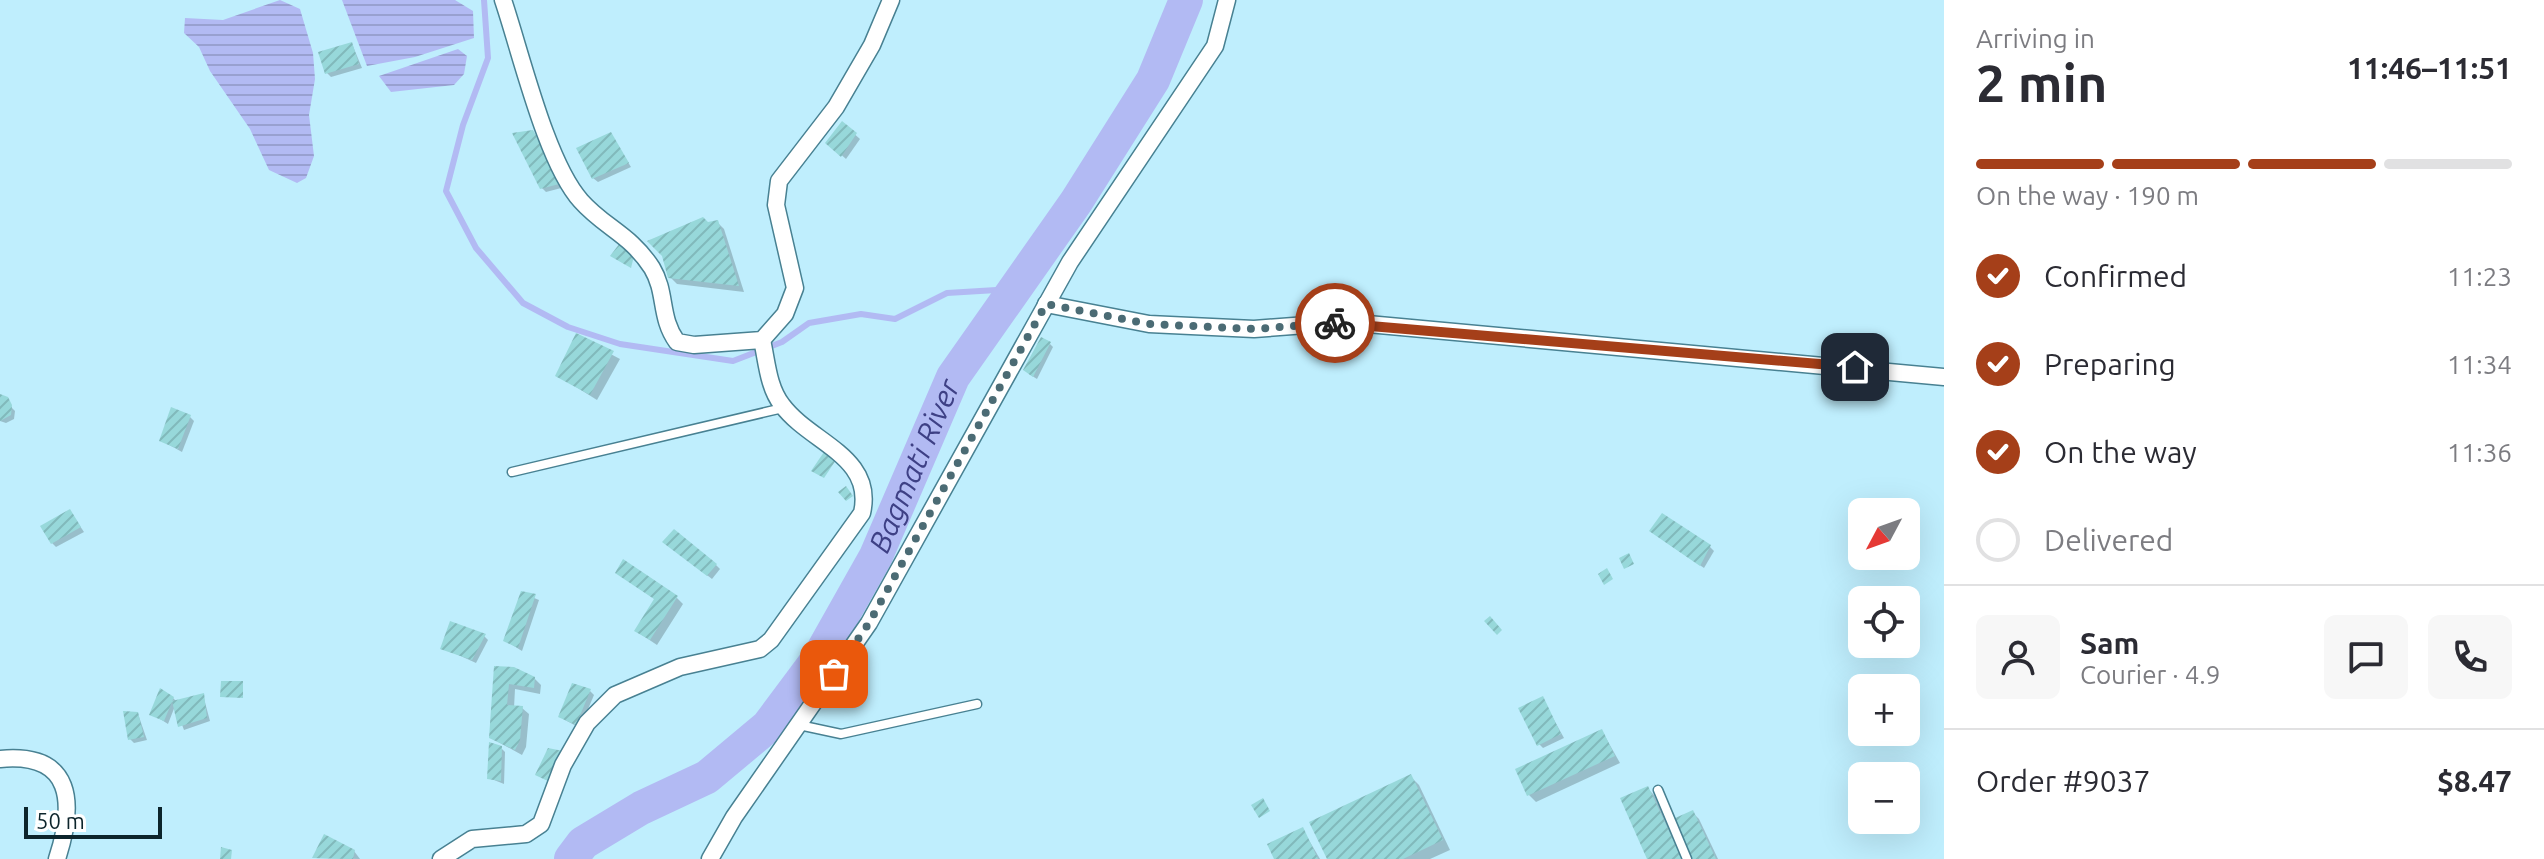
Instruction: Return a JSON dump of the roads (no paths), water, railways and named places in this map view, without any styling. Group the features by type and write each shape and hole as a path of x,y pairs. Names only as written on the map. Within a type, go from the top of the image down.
{"street":[{"path":"503,0 549,144 580,200 638,246 660,282 665,326 677,342 694,345 762,340 785,314 795,288 776,205 779,181 836,107 872,45 891,0"},
{"path":"710,859 734,817 869,623 1046,304 1215,46 1227,0"},
{"path":"1046,304 1149,324 1254,329 1346,322 1944,377"},
{"path":"441,859 472,839 526,834 541,824 563,765 587,723 615,695 680,667 760,649 771,640 862,513 866,493 857,471 784,408 773,391 762,340"},
{"path":"0,759 21,757 38,762 62,780 68,793 69,809 57,859"}],"lane":[{"path":"512,472 784,408"},
{"path":"799,725 841,734 977,704"},
{"path":"1658,790 1687,859"}],"water":[{"path":"280,0 300,9 313,53 315,79 309,115 314,156 306,178 297,183 269,170 250,129 210,71 199,47 184,33 185,18 223,20"},
{"path":"342,0 455,0 473,11 474,38 415,57 367,66"},
{"path":"458,49 467,56 464,74 454,85 391,92 379,76"}],"waterway":[{"path":"484,0 488,58 463,125 446,191 476,248 523,303 568,327 620,344 733,361 782,342 809,323 861,314 895,319 947,293 1013,289"},
{"name":"Bagmati River","path":"571,859 583,843 641,808 707,777 768,726 818,659 876,556 953,377 1076,202 1153,80 1186,0"}]}
